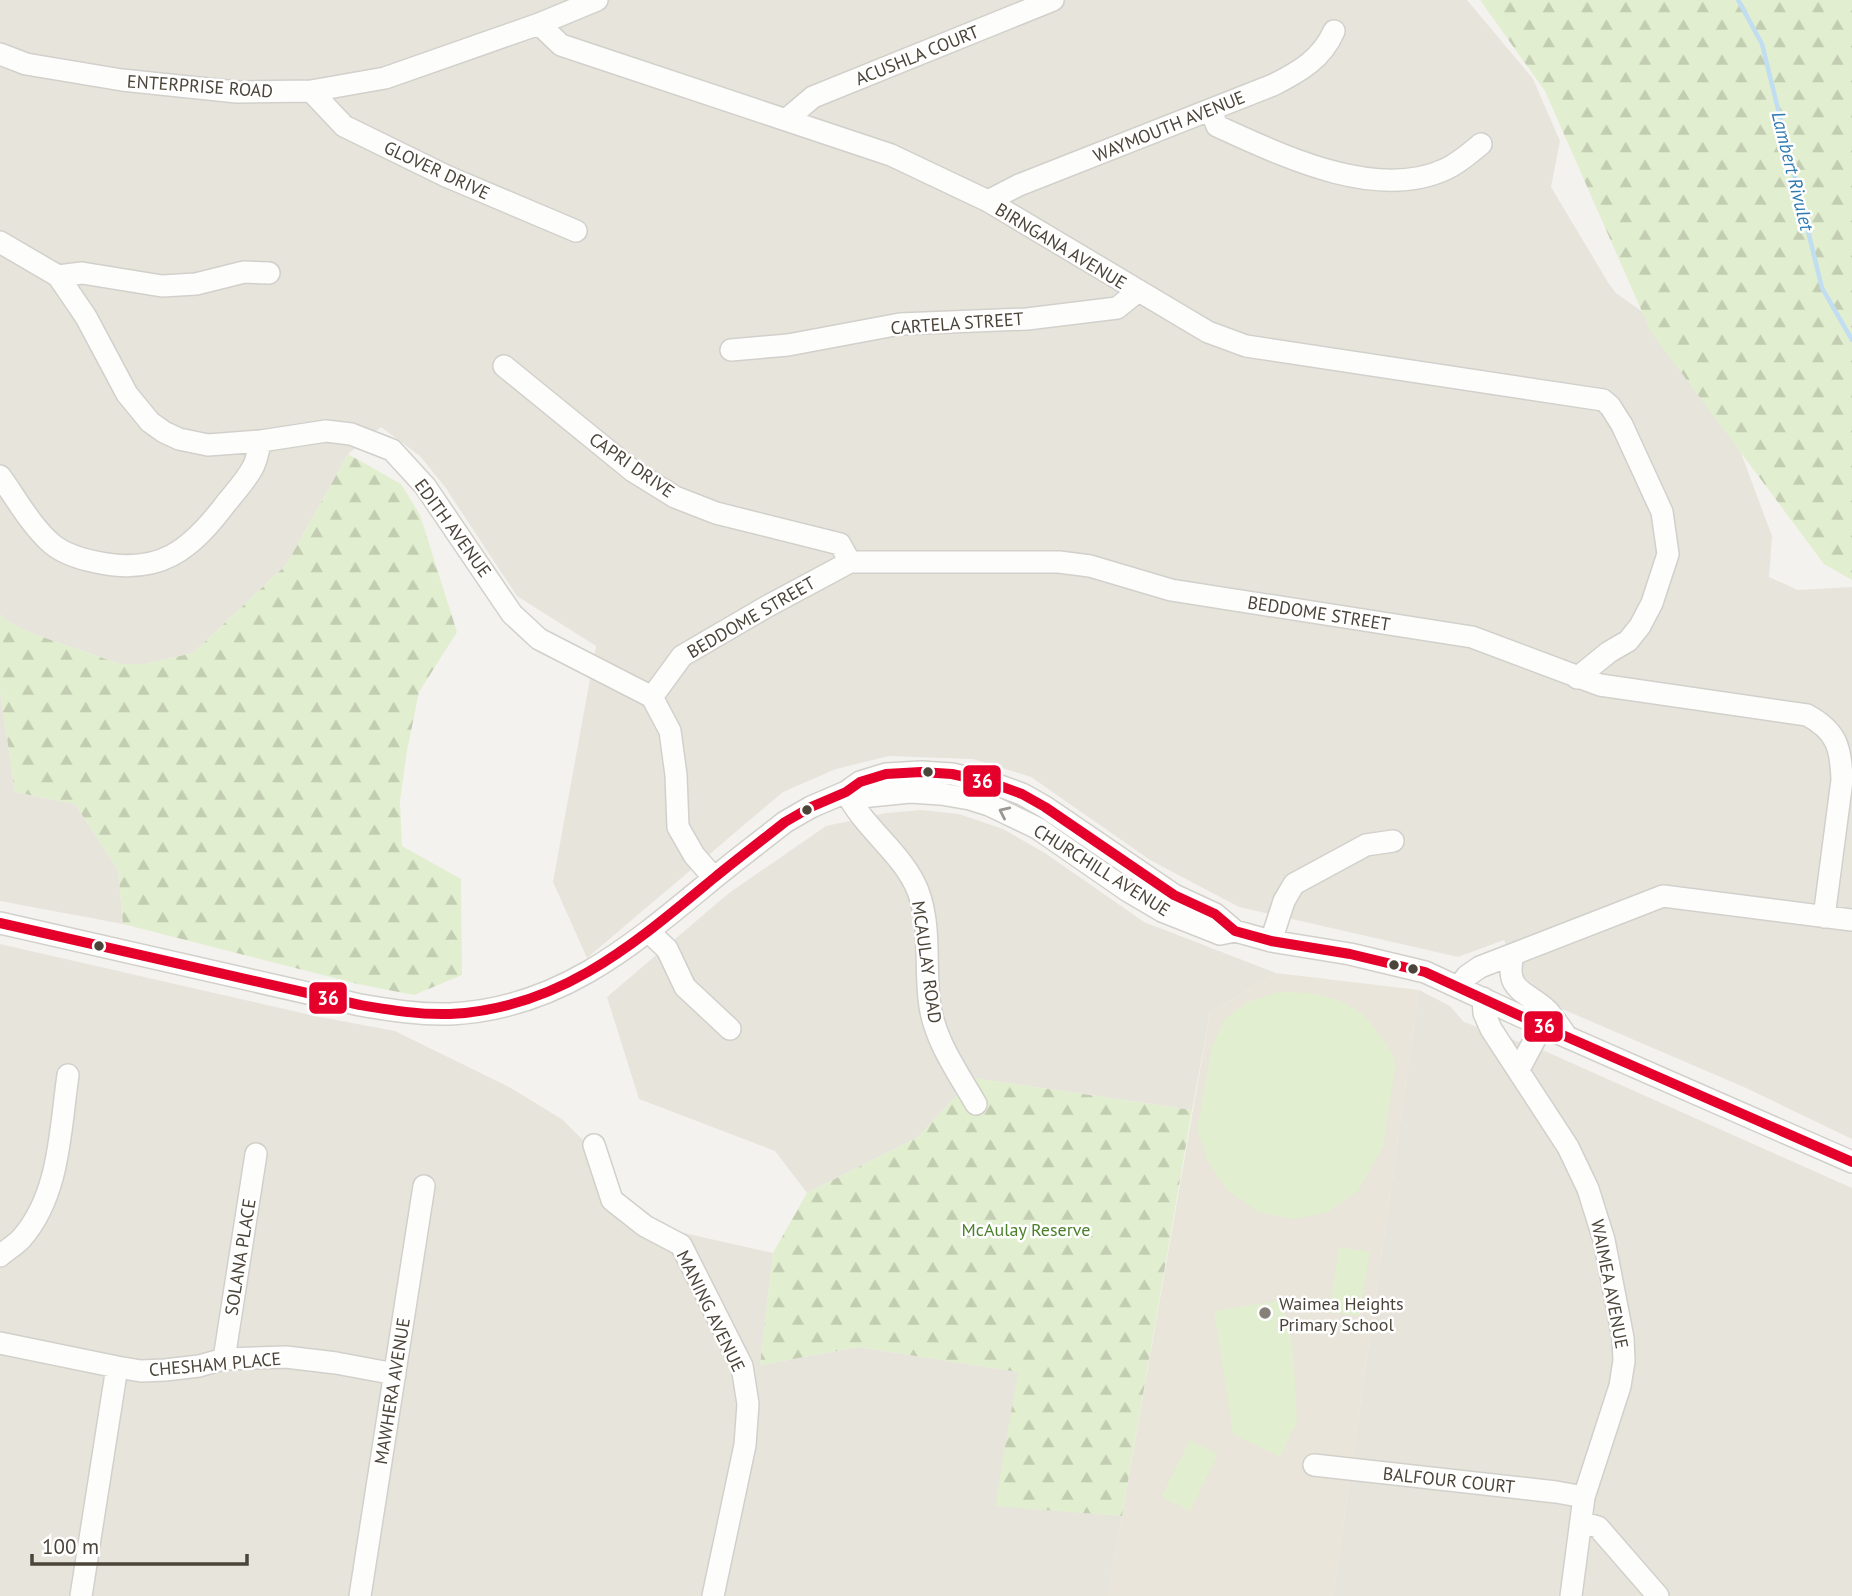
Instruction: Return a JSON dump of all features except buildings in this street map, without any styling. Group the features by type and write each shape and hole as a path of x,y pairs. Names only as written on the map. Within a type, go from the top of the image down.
{"street":[{"name":"ENTERPRISE ROAD","path":"0,54 26,64 122,80 237,92 311,91 385,78 539,24 597,0"},
{"name":"ACUSHLA COURT","path":"786,119 813,97 1053,0"},
{"name":"BIRNGANA AVENUE","path":"539,24 561,45 891,155 988,201 1208,332 1246,346 1602,400 1610,406 1622,425 1662,512 1668,554 1652,603 1640,626 1628,641 1609,652 1577,678"},
{"name":"WAYMOUTH AVENUE","path":"988,201 1019,185 1211,111 1299,72 1328,45 1334,31"},
{"name":"GLOVER DRIVE","path":"311,91 344,126 446,176 576,231"},
{"path":"1211,111 1217,126 1285,157 1311,167 1386,180 1406,180 1446,169 1481,144"},
{"name":"EDITH AVENUE","path":"0,242 58,276 86,317 127,394 150,422 179,439 208,445 261,441 326,431 351,434 392,450 425,486 512,614 539,639 652,697"},
{"path":"58,276 82,273 162,286 196,284 244,272 269,273"},
{"name":"CARTELA STREET","path":"731,350 788,345 900,324 1027,319 1117,307 1137,292"},
{"name":"CAPRI DRIVE","path":"504,366 633,471 675,497 716,513 840,544 850,562"},
{"path":"0,476 52,544 65,552 109,565 139,565 164,559 188,547 202,533 253,467 261,441"},
{"name":"BEDDOME STREET","path":"652,697 682,656 850,562 1059,562 1090,566 1171,590 1472,637 1600,685 1807,715 1824,724 1836,741 1842,758 1842,780 1824,917"},
{"path":"652,697 670,732 676,775 678,827 694,855 714,878"},
{"name":"CHURCHILL AVENUE","path":"0,923 302,993 417,1014 452,1014 517,1003 575,980 649,932 785,822 846,792 860,782 886,774 951,774 992,783 1022,794 1174,895 1215,914 1235,931 1271,941 1350,954 1413,969 1459,986 1542,1026 1852,1161"},
{"name":"MCAULAY ROAD","path":"846,792 864,822 894,855 916,887 926,930 929,999 939,1041 976,1104"},
{"path":"1271,941 1284,901 1294,884 1366,845 1393,841"},
{"path":"1459,986 1480,967 1663,896 1852,920"},
{"path":"649,932 667,949 685,987 730,1029"},
{"path":"1513,955 1511,979 1516,988 1547,1011 1567,1037"},
{"name":"WAIMEA AVENUE","path":"1483,998 1484,1013 1491,1029 1568,1147 1588,1189 1604,1240 1623,1338 1624,1361 1620,1386 1584,1497 1570,1596"},
{"path":"1519,1069 1542,1026"},
{"path":"0,1256 20,1241 35,1220 48,1194 68,1075"},
{"name":"MANING AVENUE","path":"594,1145 612,1200 645,1226 681,1245 742,1366 748,1404 745,1445 713,1596"},
{"name":"SOLANA PLACE","path":"225,1359 256,1154"},
{"name":"MAWHERA AVENUE","path":"360,1596 424,1186"},
{"name":"CHESHAM PLACE","path":"0,1343 141,1371 199,1366 225,1359 286,1357 395,1374"},
{"path":"81,1596 117,1367"},
{"name":"BALFOUR COURT","path":"1314,1465 1584,1497"},
{"path":"1581,1522 1598,1527 1658,1596"}],"shaded area":[{"path":"0,0 1467,0 1533,79 1560,141 1551,187 1609,284 1616,293 1668,330 1735,437 1772,536 1769,577 1798,590 1852,587 1852,1139 1746,1088 1562,1009 1520,974 1504,940 1458,957 1239,907 1150,860 1031,777 973,759 889,756 836,769 783,792 587,958 553,882 596,646 517,596 445,487 420,456 381,427 348,454 286,565 193,653 145,664 120,664 31,633 6,621 0,614"},
{"path":"0,691 15,792 75,804 118,870 123,924 0,901"},
{"path":"922,810 959,814 1003,829 1045,853 1144,922 1276,973 1210,1013 1192,1110 973,1078 918,1137 807,1193 775,1151 639,1099 607,997 729,893 826,826 886,813"},
{"path":"0,944 315,1016 395,1031 511,1088 563,1120 585,1142 641,1231 684,1233 773,1253 760,1365 858,1347 1019,1372 996,1505 1122,1516 1108,1596 0,1596"},
{"name":"Waimea Heights Primary School","path":"1276,973 1419,990 1333,1596 1108,1596 1210,1013"},
{"path":"1419,990 1450,1006 1464,1022 1547,1052 1852,1188 1852,1596 1333,1596"}],"green space":[{"path":"1480,0 1852,0 1852,580 1824,564 1651,332 1545,91"},
{"path":"348,454 401,484 420,515 457,632 419,692 400,801 402,846 461,879 462,975 414,995 358,984 123,924 118,870 75,804 15,792 0,691 0,614 7,621 31,633 120,664 145,664 193,653 286,565"},
{"path":"1279,992 1311,993 1341,1001 1365,1016 1386,1043 1396,1062 1383,1147 1358,1191 1326,1213 1293,1219 1258,1212 1227,1190 1207,1160 1197,1129 1212,1047 1225,1018 1250,1001"},
{"name":"McAulay Reserve","path":"973,1078 1192,1110 1122,1516 995,1506 1018,1372 858,1347 760,1365 773,1253 807,1193 918,1137"},
{"path":"1339,1247 1370,1252 1359,1316 1329,1312"},
{"path":"1282,1300 1293,1350 1297,1422 1280,1457 1233,1434 1214,1311"},
{"path":"1190,1440 1218,1454 1190,1511 1161,1497"}],"waterway":[{"name":"Lambert Rivulet","path":"1738,0 1762,44 1822,288 1852,340"}],"transit line":[{"name":"36","path":"0,923 360,1005 427,1014 490,1009 526,1000 593,969 624,949 785,822 846,792 860,782 886,774 952,774 992,783 1022,794 1174,895 1215,914 1235,931 1271,941 1350,954 1425,972 1852,1162"}],"place":[{"name":"Waimea Heights Primary School","path":"1265,1313"}]}
